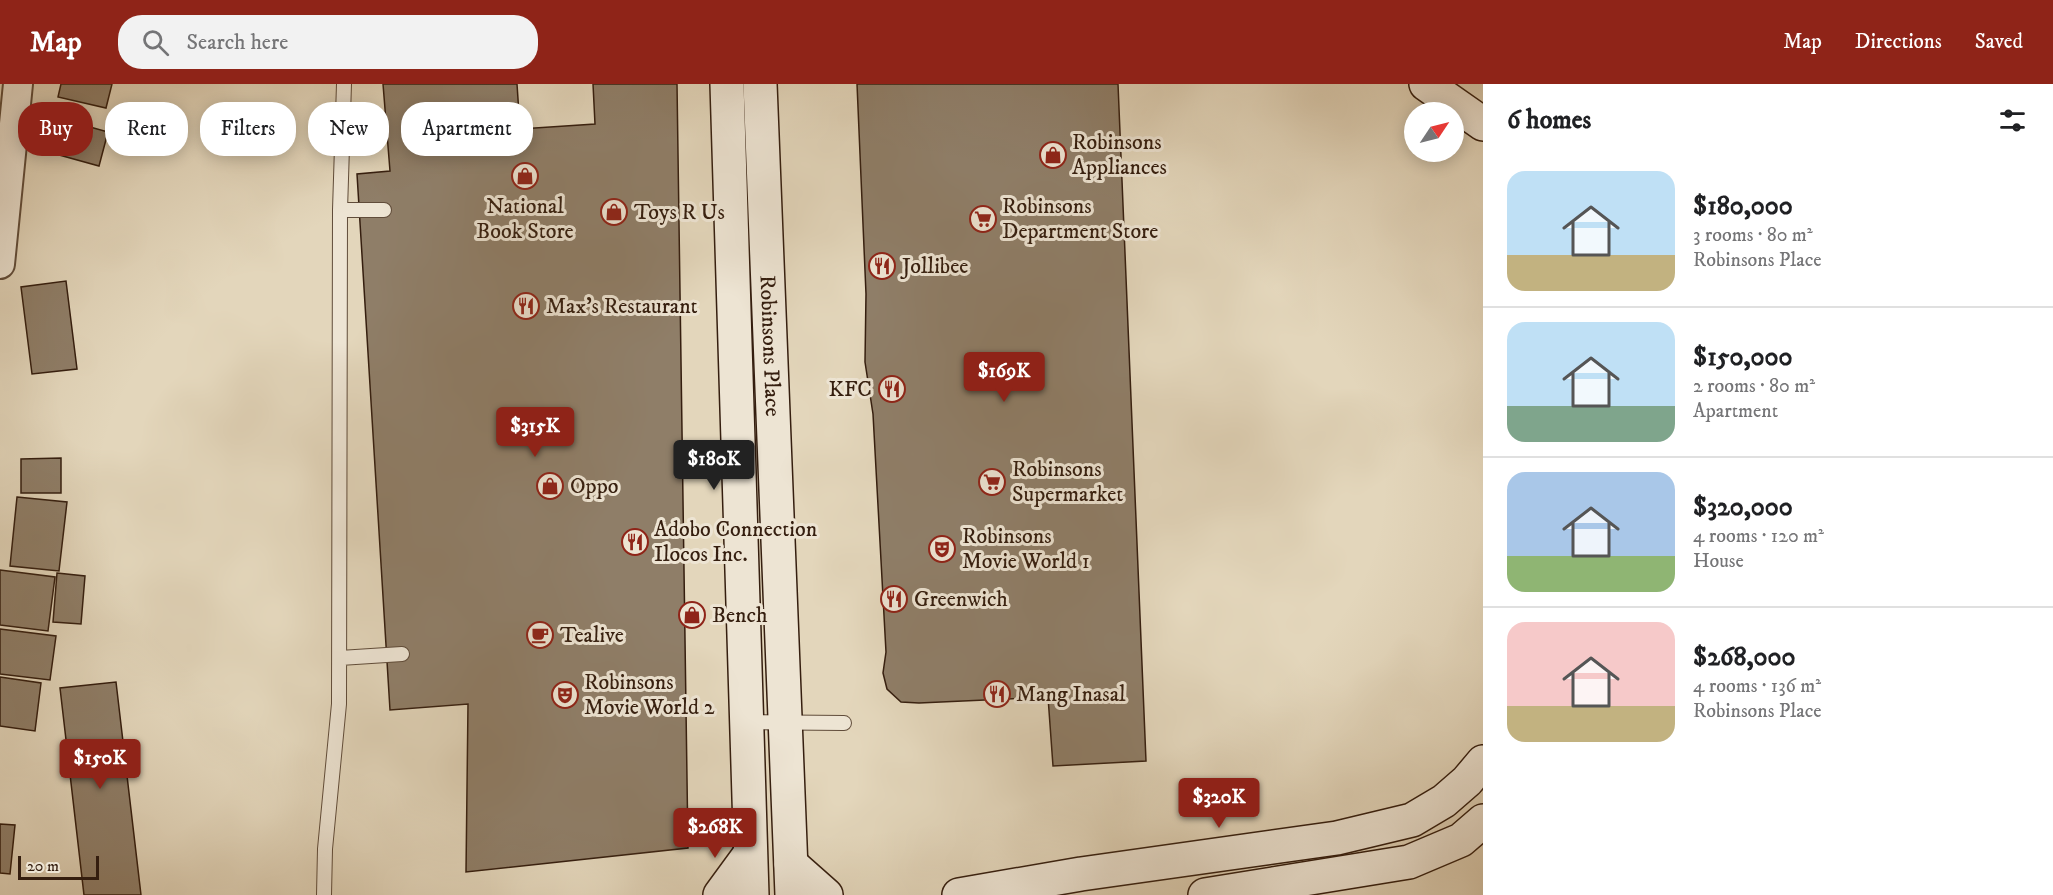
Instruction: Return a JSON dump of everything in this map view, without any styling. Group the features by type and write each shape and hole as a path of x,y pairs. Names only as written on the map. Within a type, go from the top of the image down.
{"street":[{"path":"0,264 18,84"},
{"name":"Robinsons Place","path":"727,84 752,895"},
{"name":"Robinsons Place","path":"760,84 791,880"},
{"path":"1426,84 1483,124"},
{"path":"960,895 1083,885 1337,838 1412,820 1444,801 1467,781 1483,762"},
{"path":"1205,895 1409,862 1461,840 1483,822"},
{"path":"720,895 750,854"},
{"path":"791,880 826,895"}],"lane":[{"path":"324,895 325,849 339,704 340,210 345,84"},
{"path":"340,210 384,210"},
{"path":"340,658 402,654"},
{"path":"747,722 844,723"}],"building":[{"path":"61,84 112,84 105,108 93,105 93,102 80,102 58,97"},
{"path":"383,84 517,84 518,102 401,102 401,156 533,156 533,128 595,124 593,84 677,84 688,848 466,872 468,704 390,710 357,174 390,171 389,102 384,102"},
{"path":"857,84 1118,84 1146,761 1053,766 1048,697 919,703 901,702 887,689 883,673 886,652 873,414 865,362 866,294"},
{"path":"93,128 105,131 105,143 99,166 63,156 93,156"},
{"path":"66,281 77,369 32,374 21,287"},
{"path":"61,458 61,493 21,493 21,459"},
{"path":"17,497 67,502 59,571 10,566"},
{"path":"0,570 55,577 48,631 0,625"},
{"path":"57,573 85,576 81,624 53,622"},
{"path":"0,629 56,636 50,680 0,674"},
{"path":"0,677 41,683 35,731 0,726"},
{"path":"116,682 141,895 84,895 60,688"},
{"path":"0,824 15,825 10,874 0,873"}],"place":[{"name":"Robinsons Appliances","path":"1053,155"},
{"name":"National Book Store","path":"525,176"},
{"name":"Toys R Us","path":"614,212"},
{"name":"Robinsons Department Store","path":"983,219"},
{"name":"Jollibee","path":"882,266"},
{"name":"Max's Restaurant","path":"526,306"},
{"name":"KFC","path":"892,389"},
{"name":"Robinsons Supermarket","path":"992,482"},
{"name":"Oppo","path":"550,486"},
{"name":"Adobo Connection Ilocos Inc.","path":"635,542"},
{"name":"Robinsons Movie World 1","path":"942,549"},
{"name":"Greenwich","path":"894,599"},
{"name":"Bench","path":"692,615"},
{"name":"Tealive","path":"540,635"},
{"name":"Mang Inasal","path":"997,694"},
{"name":"Robinsons Movie World 2","path":"565,695"}]}
